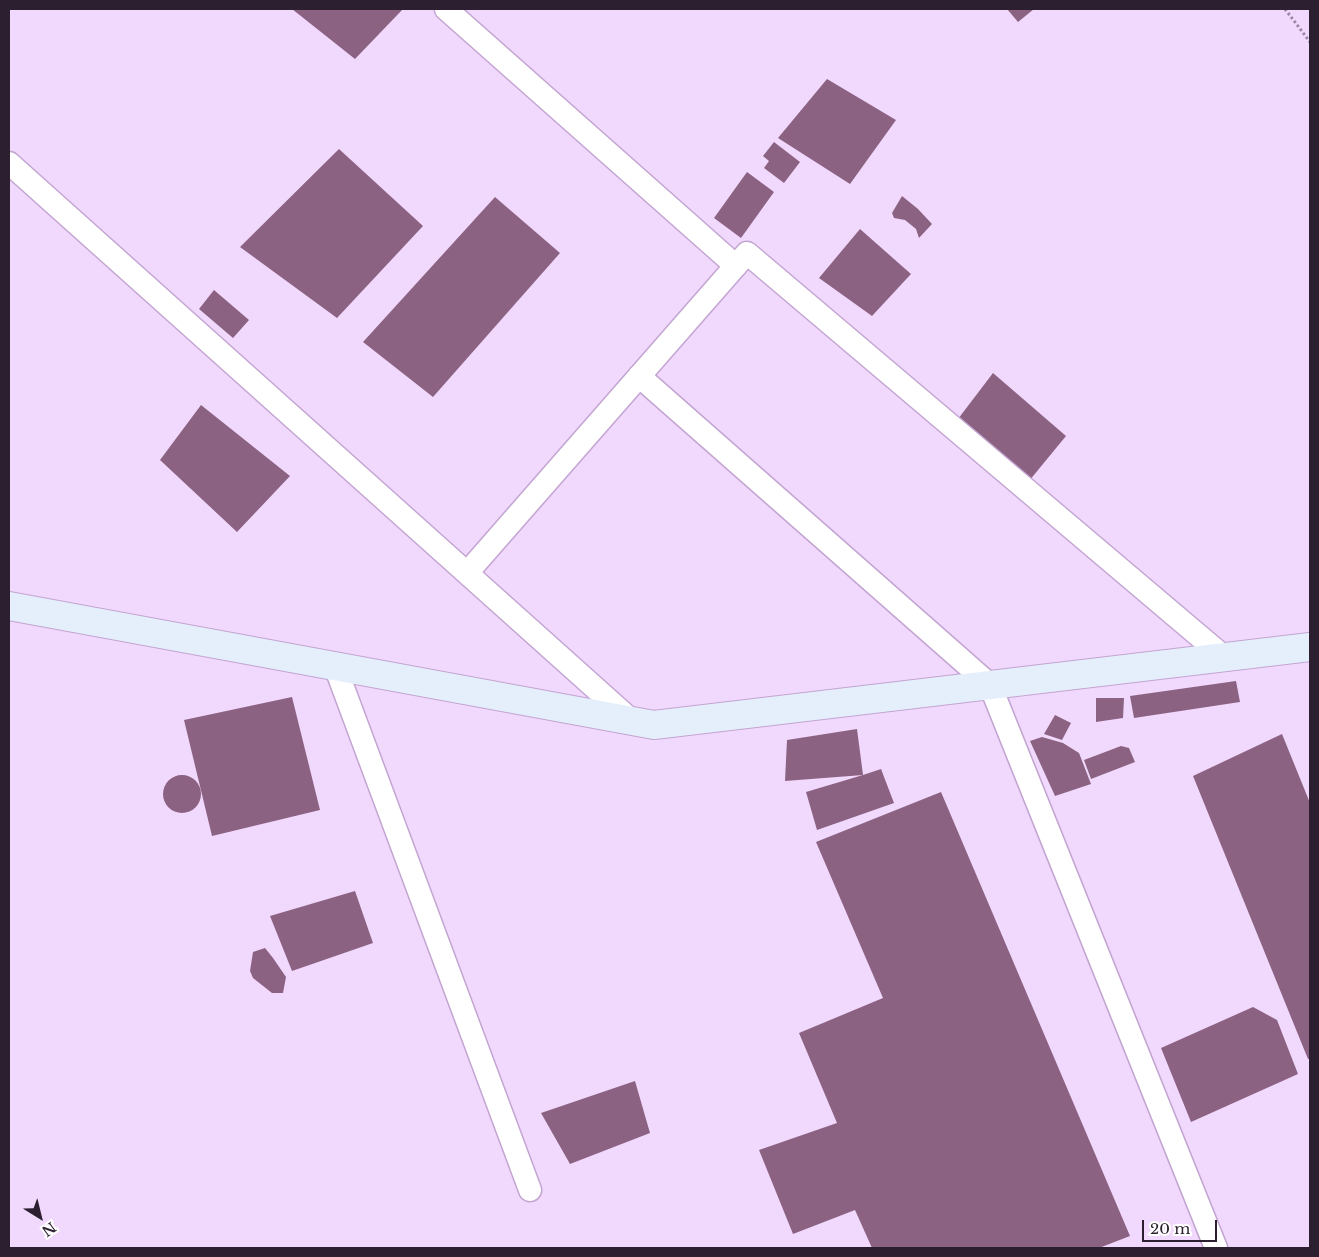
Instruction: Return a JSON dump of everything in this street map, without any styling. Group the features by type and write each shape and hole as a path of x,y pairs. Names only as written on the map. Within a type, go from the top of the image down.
{"street":[{"path":"446,9 736,266"},
{"path":"9,163 632,721"},
{"path":"467,573 747,253 1224,657"},
{"path":"639,376 990,685 1216,1248"},
{"path":"9,606 654,724 1310,647"},
{"path":"335,666 530,1190"}],"path":[{"path":"1284,9 1310,42"}],"building":[{"path":"292,9 403,9 355,59"},
{"path":"1007,9 1034,9 1018,22"},
{"path":"827,79 896,120 850,184 778,138"},
{"path":"774,142 800,162 784,183 764,168 769,161 763,156"},
{"path":"339,149 423,226 337,318 240,247"},
{"path":"747,172 774,192 741,238 714,218"},
{"path":"902,196 932,224 919,238 916,229 905,220 894,218 892,213"},
{"path":"495,197 560,253 433,397 363,342"},
{"path":"860,229 911,274 872,316 819,278"},
{"path":"214,290 249,320 233,338 199,309"},
{"path":"993,373 1066,436 1029,481 958,419"},
{"path":"201,405 290,476 237,532 160,460"},
{"path":"1236,681 1240,702 1134,718 1130,696"},
{"path":"292,697 320,810 212,836 184,720"},
{"path":"1096,698 1124,698 1123,718 1096,722"},
{"path":"1055,715 1071,723 1062,740 1044,734"},
{"path":"857,729 863,775 785,781 787,740"},
{"path":"1282,734 1310,803 1310,1059 1308,1059 1193,776"},
{"path":"1042,737 1063,743 1079,753 1091,784 1055,796 1030,741"},
{"path":"1121,746 1129,748 1135,762 1091,779 1084,760"},
{"path":"881,769 894,803 817,830 806,792"},
{"path":"182,775 195,781 201,794 195,807 182,813 169,807 163,794 169,781"},
{"path":"941,792 1130,1236 1099,1248 872,1248 855,1210 793,1234 759,1150 837,1123 799,1033 883,998 816,842"},
{"path":"355,891 373,943 292,971 270,916"},
{"path":"265,948 286,977 283,993 272,993 253,978 250,971 253,952"},
{"path":"1253,1007 1277,1020 1298,1074 1191,1122 1161,1048"},
{"path":"635,1081 650,1133 570,1164 541,1113"}]}
